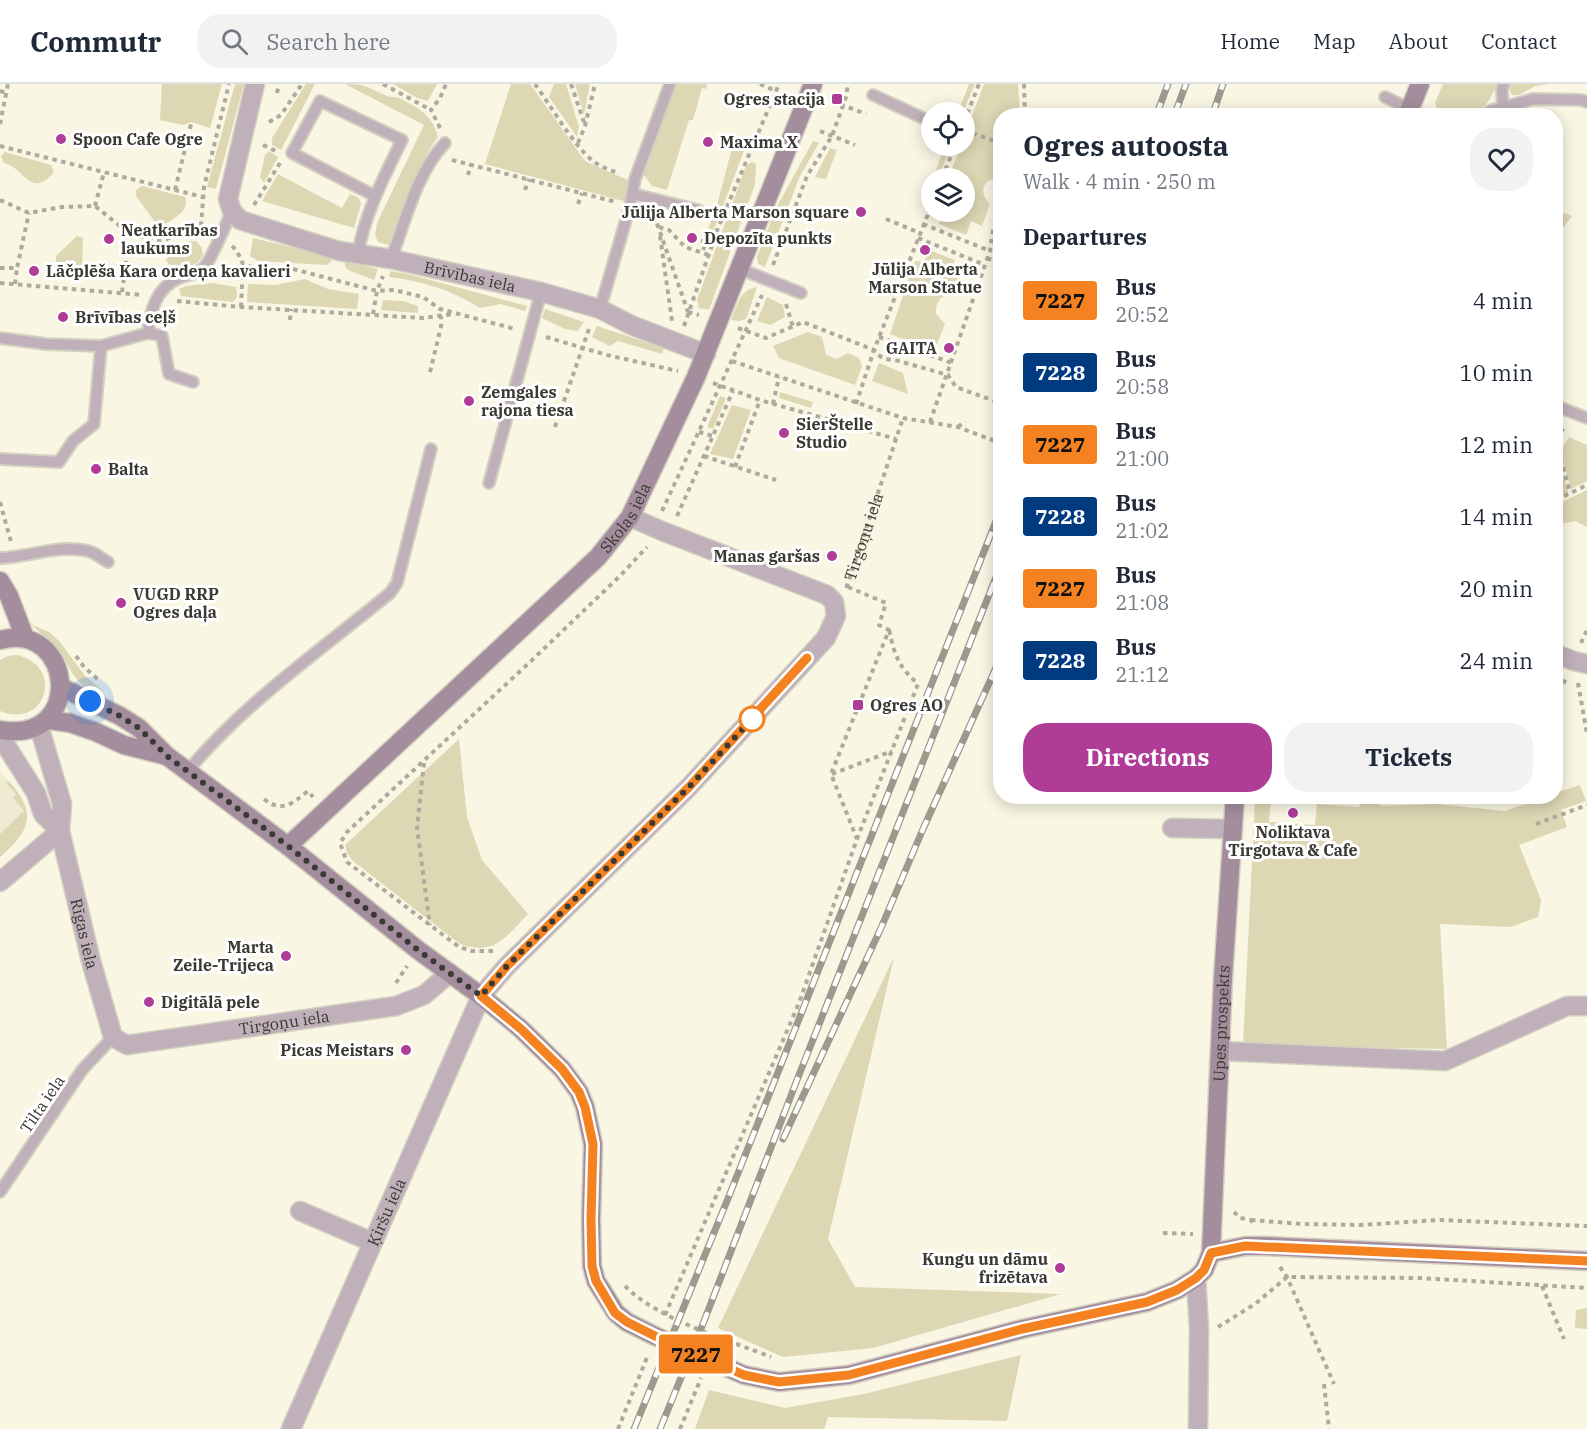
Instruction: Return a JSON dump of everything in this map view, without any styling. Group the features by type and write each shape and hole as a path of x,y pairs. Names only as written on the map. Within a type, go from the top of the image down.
{"main road":[{"name":"Skolas iela","path":"288,846 598,557 630,517 706,354 813,84"},
{"path":"1414,108 1420,84"},
{"path":"0,581 9,596 26,638"},
{"path":"0,640 26,638 39,644 53,658 61,677 61,687 56,706 44,723"},
{"path":"61,687 105,708 139,728 187,772 288,846 481,996 521,1029 562,1069 579,1092 585,1107 593,1144 592,1266 596,1281 615,1313 627,1322 655,1336 744,1375 779,1382 849,1375 1022,1329 1147,1302 1177,1290 1196,1278 1204,1270 1211,1253 1245,1246 1587,1261"},
{"path":"0,730 15,732 44,723 70,723 124,745 167,756"},
{"name":"Upes prospekts","path":"1211,1253 1235,804"}],"street":[{"path":"232,211 228,199 255,84"},
{"name":"Brīvības iela","path":"232,211 247,223 339,251 391,259 541,292 600,309 631,325 706,354"},
{"path":"630,517 827,595"},
{"name":"Tirgoņu iela","path":"481,996 507,966 689,787 826,638 836,616 834,602 827,595"},
{"path":"1563,657 1580,663"},
{"path":"0,882 60,831 62,804 44,723"},
{"path":"0,736 36,793 44,814 60,831"},
{"path":"1172,828 1233,829"},
{"name":"Rīgas iela","path":"60,831 91,961 112,1036"},
{"name":"Tirgoņu iela","path":"112,1036 127,1045 147,1043 396,1006 424,996 450,973"},
{"name":"Ķiršu iela","path":"291,1429 481,996"},
{"path":"1220,1051 1445,1061 1567,1006 1587,1006"},
{"path":"300,1211 372,1242"},
{"path":"1196,1278 1199,1328 1198,1429"}],"lane":[{"path":"600,309 633,194 635,178 669,84"},
{"path":"1504,84 1503,108 1533,99 1587,102"},
{"path":"873,95 921,117"},
{"path":"1385,97 1403,108"},
{"path":"358,253 375,196 402,140 320,101 292,153 375,196"},
{"path":"391,259 423,174 433,156 445,143"},
{"path":"633,194 669,201 698,210"},
{"path":"148,333 150,311 156,298 177,279 191,275 205,267 232,211"},
{"path":"740,269 801,293"},
{"path":"489,483 541,292"},
{"path":"0,338 46,344 101,346 148,333 162,336 169,374 193,382"},
{"path":"0,459 58,462 73,441 94,424 101,346"},
{"path":"1563,409 1587,418"},
{"path":"187,772 202,754 260,699 390,593 397,582 431,449"},
{"path":"0,558 66,549 92,552 108,562"},
{"name":"Tilta iela","path":"0,1192 82,1070 112,1036"}],"path":[{"path":"0,124 8,84"},
{"path":"201,226 204,187 229,84"},
{"path":"269,122 281,115 302,84"},
{"path":"383,84 431,110 445,143"},
{"path":"431,110 446,84"},
{"path":"536,84 578,144 593,160 600,165 635,178"},
{"path":"571,84 585,126"},
{"path":"578,144 585,126 595,84"},
{"path":"760,84 776,91"},
{"path":"774,84 776,91"},
{"path":"658,227 688,312 718,228 779,84"},
{"path":"662,531 660,515 747,331 807,176 832,136 844,105 848,84"},
{"path":"972,102 979,84"},
{"path":"1024,84 1025,108"},
{"path":"0,92 6,93"},
{"path":"832,101 866,114"},
{"path":"175,190 190,124"},
{"path":"820,131 855,145"},
{"path":"975,134 993,140"},
{"path":"0,146 203,197"},
{"path":"252,207 285,156"},
{"path":"468,175 471,164 607,200"},
{"path":"95,206 104,172"},
{"path":"525,190 529,179"},
{"path":"578,204 582,193"},
{"path":"0,200 29,213 62,207 95,206 130,234 160,241 180,234 191,226 210,229 237,251 243,264 241,307"},
{"path":"15,284 29,213"},
{"path":"886,219 920,233"},
{"path":"856,404 874,350 923,224 990,251"},
{"path":"658,227 669,230 684,246 709,255"},
{"path":"658,227 672,326"},
{"path":"930,422 990,251 993,230"},
{"path":"122,292 130,234"},
{"path":"918,238 985,265"},
{"path":"701,241 706,242 702,253"},
{"path":"987,258 993,260"},
{"path":"373,314 376,291 391,259"},
{"path":"243,264 252,267 293,269 376,291 394,290 423,297 440,309 457,314 582,346 607,355 668,368"},
{"path":"0,268 17,268"},
{"path":"0,283 122,292 241,307 423,318 457,314"},
{"path":"290,320 291,309"},
{"path":"555,427 582,346 600,309"},
{"path":"430,372 441,327 441,316"},
{"path":"747,331 766,338 803,322 874,350 879,356 889,360 948,375 956,387 993,400"},
{"path":"879,337 952,363"},
{"path":"732,361 856,404 903,418 958,427 993,440"},
{"path":"773,404 779,377"},
{"path":"720,386 773,404 896,439"},
{"path":"507,966 491,952 472,951 459,946 430,926 347,862 340,843 347,832 620,576 674,521 733,391"},
{"path":"735,467 760,400"},
{"name":"Tirgoņu iela","path":"827,595 834,580 847,586 903,418"},
{"path":"958,427 965,421"},
{"path":"699,432 713,436"},
{"path":"704,456 776,480"},
{"path":"1563,467 1570,493"},
{"path":"1563,496 1587,485"},
{"path":"0,502 17,557"},
{"path":"847,586 886,603 879,625 890,630"},
{"path":"876,599 879,591"},
{"path":"618,1429 655,1336 799,1003 857,839 918,684 904,671 894,650 890,630"},
{"path":"857,839 831,774 890,630"},
{"path":"72,651 84,667 114,690 105,708"},
{"path":"1580,663 1587,734"},
{"path":"831,774 892,751"},
{"path":"424,762 417,828 430,926"},
{"path":"255,793 273,806 284,807 308,791 347,832"},
{"path":"1536,824 1587,805"},
{"path":"1251,1220 1360,1225 1480,1220 1587,1226"},
{"path":"1163,1233 1200,1235"},
{"path":"1266,1246 1287,1277 1334,1384"},
{"path":"1220,1327 1255,1304 1287,1277 1420,1278 1587,1288"},
{"path":"622,1282 641,1300 665,1314 780,1361"},
{"path":"1542,1286 1564,1339"},
{"path":"680,1429 719,1336"},
{"path":"1324,1384 1329,1429"}],"shaded area":[{"path":"162,84 222,84 210,128 191,122 183,125 160,120"},
{"path":"235,84 244,84 216,189 207,187"},
{"path":"306,84 315,84 281,150 272,145 272,138"},
{"path":"345,84 366,86 412,105 424,113 432,123 438,137 429,150 389,245 378,242 375,235 377,223 424,125"},
{"path":"393,84 437,84 428,101 417,98"},
{"path":"511,84 530,84 585,161 632,182 627,202 485,164"},
{"path":"554,84 566,84 579,127 577,137 549,97"},
{"path":"575,84 590,84 584,115"},
{"path":"676,84 707,84 706,89 702,88 693,120 689,120 667,190 652,186 643,174"},
{"path":"969,84 975,84 967,102 962,102"},
{"path":"984,84 1018,84 1020,108 993,108 993,180 988,181 983,190 990,204 982,226 973,222 975,168 952,168 957,156 975,156 975,108"},
{"path":"1443,84 1497,84 1482,108 1437,108 1435,103"},
{"path":"1511,84 1549,84 1535,86 1519,95 1512,95 1509,88"},
{"path":"813,141 819,143 800,176 765,267 758,264 757,257 776,208"},
{"path":"732,148 744,151 710,240 705,239 718,201"},
{"path":"830,148 837,150 826,179 815,177"},
{"path":"269,151 278,157 264,183 260,177 265,155"},
{"path":"5,152 51,165 54,172 46,180 33,183 4,163 1,156"},
{"path":"941,156 947,156 942,168 937,168"},
{"path":"752,162 756,164 755,184 709,310 699,308 697,300 746,166"},
{"path":"278,174 342,208 350,194 359,198 361,204 354,228 262,201"},
{"path":"142,186 185,197 184,210 165,224 155,222 136,196 136,190"},
{"path":"1563,213 1572,216 1563,228"},
{"path":"940,222 971,222 966,235 939,224"},
{"path":"77,236 83,238 82,270 70,277 63,275 56,266 56,256"},
{"path":"253,238 332,257 331,262 326,265 258,261 250,256"},
{"path":"196,241 202,248 203,256 196,264 176,270 166,261 170,252 179,250 186,242"},
{"path":"929,250 955,260 950,275 959,279 954,295 942,297 937,306 936,314 945,324 934,351 890,334 915,261 924,262"},
{"path":"345,261 378,269 374,280 348,270"},
{"path":"390,271 527,306 525,311 501,304 480,308 436,287 389,277"},
{"path":"305,279 328,289 359,294 357,309 247,302 248,284 276,285"},
{"path":"212,283 236,287 237,297 233,302 181,296 179,289 186,286"},
{"path":"757,287 746,319 731,320 743,295 751,288"},
{"path":"767,297 783,305 785,317 770,325 757,321"},
{"path":"383,300 403,301 418,306 418,313 381,310"},
{"path":"545,309 584,322 578,331 565,329 542,318"},
{"path":"597,326 664,348 662,354 618,341 610,346 592,337"},
{"path":"808,332 822,337 826,355 837,359 848,353 859,358 862,366 855,385 779,358 773,346"},
{"path":"879,363 903,373 908,394 872,381"},
{"path":"780,392 813,402 811,408 779,398"},
{"path":"720,396 726,398 713,429 707,427"},
{"path":"732,405 751,410 733,459 710,454"},
{"path":"1569,437 1587,445 1587,481 1571,489 1563,461 1563,446"},
{"path":"1563,474 1568,492 1563,494"},
{"path":"1587,490 1587,527 1575,521 1563,524 1563,502"},
{"path":"26,617 33,625 49,632 60,642 85,676 101,689 103,697 79,681 56,646 37,630"},
{"path":"17,655 32,662 41,671 45,683 44,695 38,705 29,712 16,715 0,711 0,660"},
{"path":"459,739 467,817 482,860 528,914 506,937 491,946 482,948 460,944 353,861 345,845"},
{"path":"0,772 17,790 28,819 0,849"},
{"path":"9,781 24,803 27,822 18,839 0,857 0,834 24,811 13,798 16,794 6,783"},
{"path":"1580,785 1586,801 1561,810 1567,827 1519,845 1541,900 1538,917 1511,927 1440,924 1447,1049 1243,1045 1255,804 1270,804 1269,822 1315,825 1317,804 1359,807 1360,804 1383,806 1436,804 1505,811 1526,804 1563,804 1563,791"},
{"path":"894,957 828,1239 855,1287 1061,1294 873,1348 783,1357 718,1328"},
{"path":"1587,1308 1587,1329 1575,1328 1576,1310"},
{"path":"1021,1355 1007,1421 828,1417 824,1429 695,1429 709,1390 785,1408 864,1394"}],"railway":[{"path":"1159,108 1168,84"},
{"path":"1177,108 1186,84"},
{"path":"1215,108 1223,84"},
{"path":"634,1429 731,1191 993,529"},
{"path":"660,1429 993,585"},
{"path":"783,1139 881,928 993,674"}],"bus line":[{"name":"7227","path":"807,658 689,787 507,966 481,996 521,1029 562,1069 579,1092 585,1107 593,1144 592,1266 596,1281 615,1313 627,1322 655,1336 744,1375 779,1382 849,1375 1022,1329 1147,1302 1177,1290 1196,1278 1204,1270 1211,1253 1245,1246 1587,1261"}],"place":[{"name":"Ogres stacija","path":"837,99"},
{"name":"Spoon Cafe Ogre","path":"61,139"},
{"name":"Maxima X","path":"708,142"},
{"name":"Jūlija Alberta Marson square","path":"861,212"},
{"name":"Depozīta punkts","path":"692,238"},
{"name":"Neatkarības laukums","path":"109,239"},
{"name":"Jūlija Alberta Marson Statue","path":"925,250"},
{"name":"Lāčplēša Kara ordeņa kavalieri","path":"34,271"},
{"name":"Brīvības ceļš","path":"63,317"},
{"name":"GAITA","path":"949,348"},
{"name":"Zemgales rajona tiesa","path":"469,401"},
{"name":"SierŠtelle Studio","path":"784,433"},
{"name":"Balta","path":"96,469"},
{"name":"Manas garšas","path":"832,556"},
{"name":"VUGD RRP Ogres daļa","path":"121,603"},
{"name":"Ogres AO","path":"858,705"},
{"name":"Noliktava Tirgotava & Cafe","path":"1293,813"},
{"name":"Marta Zeile-Trijeca","path":"286,956"},
{"name":"Digitālā pele","path":"149,1002"},
{"name":"Picas Meistars","path":"406,1050"},
{"name":"Kungu un dāmu frizētava","path":"1060,1268"}],"route":[{"path":"90,701 139,728 187,772 288,846 418,950 481,996 507,966 689,787 752,719"}]}
